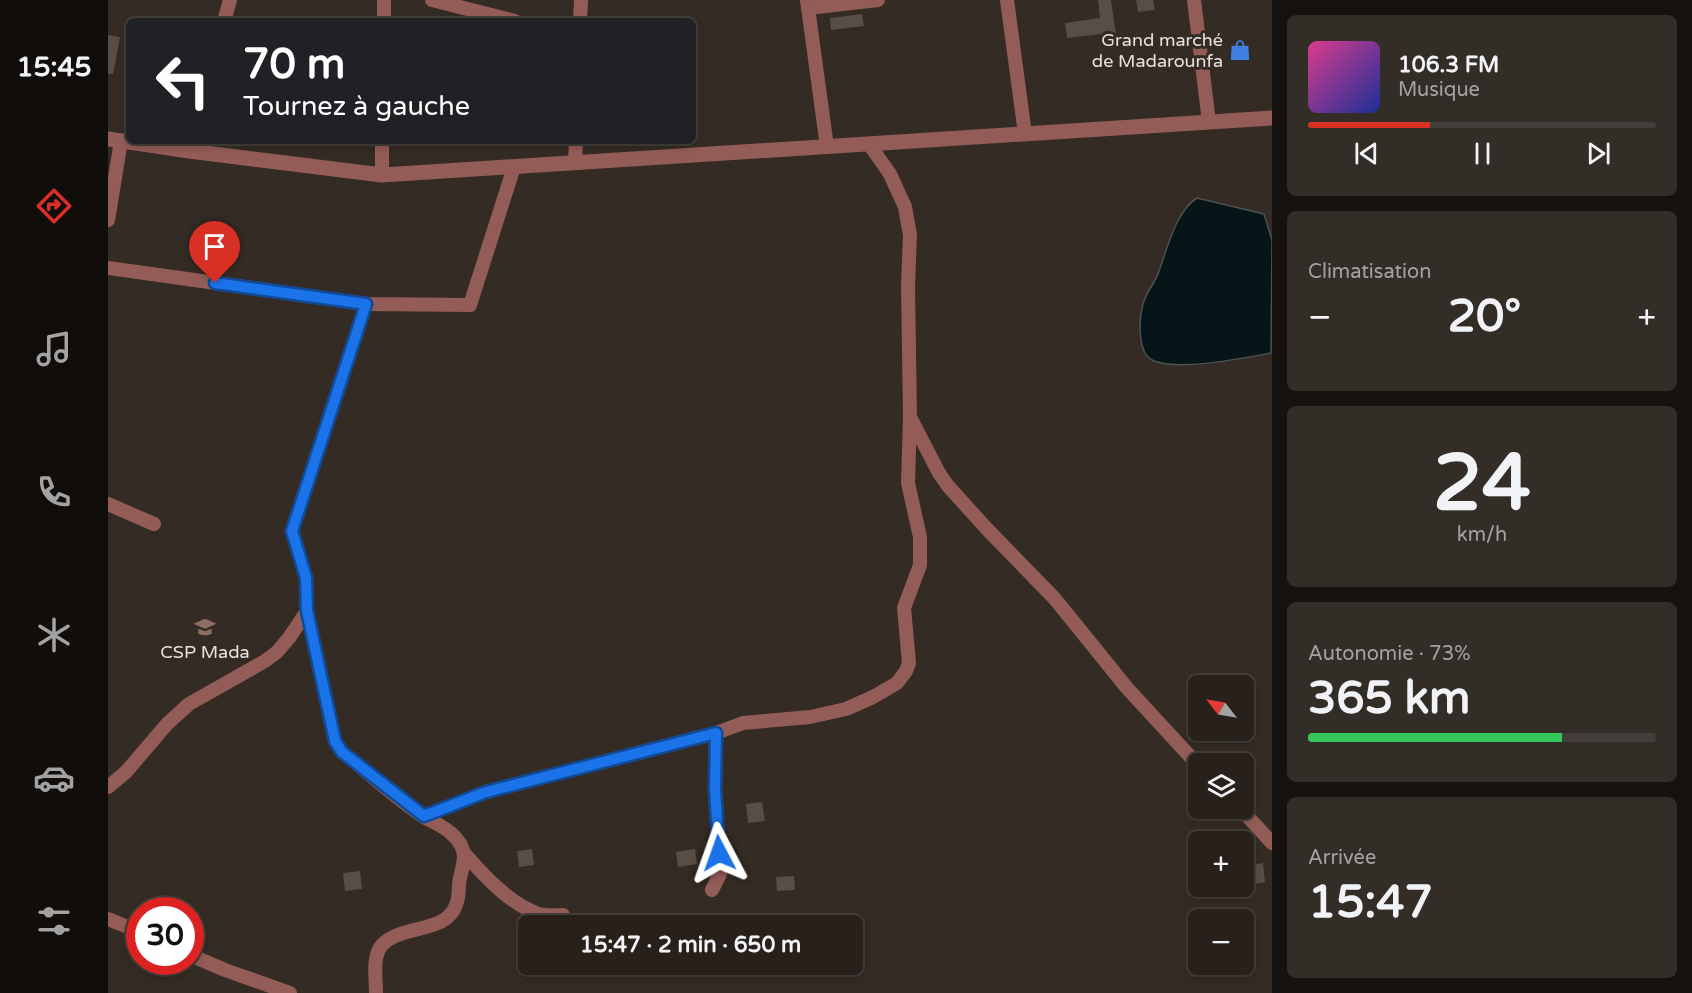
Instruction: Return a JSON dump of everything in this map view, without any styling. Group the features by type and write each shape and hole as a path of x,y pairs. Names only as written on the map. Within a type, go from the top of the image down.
{"street":[{"path":"225,18 230,0"},
{"path":"384,0 384,18"},
{"path":"432,0 503,18"},
{"path":"580,18 581,0"},
{"path":"826,147 808,4 878,0"},
{"path":"1007,0 1025,134"},
{"path":"1194,0 1209,122"},
{"path":"165,144 382,175 1272,118"},
{"path":"108,220 115,140"},
{"path":"382,144 382,175"},
{"path":"575,163 576,144"},
{"path":"424,816 486,792 716,733 743,723 810,717 846,709 873,697 897,683 903,676 909,663 904,608 920,565 920,537 908,483 910,235 905,207 890,174 869,144"},
{"path":"108,268 366,304 470,305 514,167"},
{"path":"366,304 292,531 306,578 307,611 335,741 342,752 424,816 444,827 454,836 465,854 487,878 515,901 537,914 563,915"},
{"path":"910,417 948,486 1055,599 1127,688 1188,754"},
{"path":"108,504 154,524"},
{"path":"108,787 126,772 167,724 189,704 277,652 307,611"},
{"path":"712,890 720,874 715,789 716,733"},
{"path":"1250,819 1272,843"},
{"path":"376,993 377,952 381,946 399,934 441,922 451,914 456,907 465,854"},
{"path":"108,919 126,926"},
{"path":"204,961 290,993"}],"shaded area":[{"path":"1197,198 1264,214 1272,240 1271,353 1210,363 1177,365 1152,360 1144,350 1140,326 1144,300 1158,275 1178,221 1183,212"}],"building":[{"path":"1098,0 1111,0 1116,35 1102,37 1101,34 1067,38 1065,23 1100,18"},
{"path":"1136,0 1153,0 1155,10 1138,12"},
{"path":"862,14 864,26 831,30 830,18"},
{"path":"108,35 120,37 113,74 108,74"},
{"path":"762,802 765,821 748,823 746,804"},
{"path":"532,849 534,865 519,867 517,851"},
{"path":"695,849 697,864 678,867 676,852"},
{"path":"1263,863 1265,882 1254,884 1254,865"},
{"path":"360,871 362,889 345,891 343,873"},
{"path":"794,876 795,890 777,891 776,877"}],"place":[{"name":"Grand marché de Madarounfa","path":"1240,50"},
{"name":"CSP Mada","path":"205,627"}],"route":[{"path":"215,283 366,304 292,531 306,578 307,611 335,741 342,752 424,816 486,792 716,733 715,789 719,853"}]}
